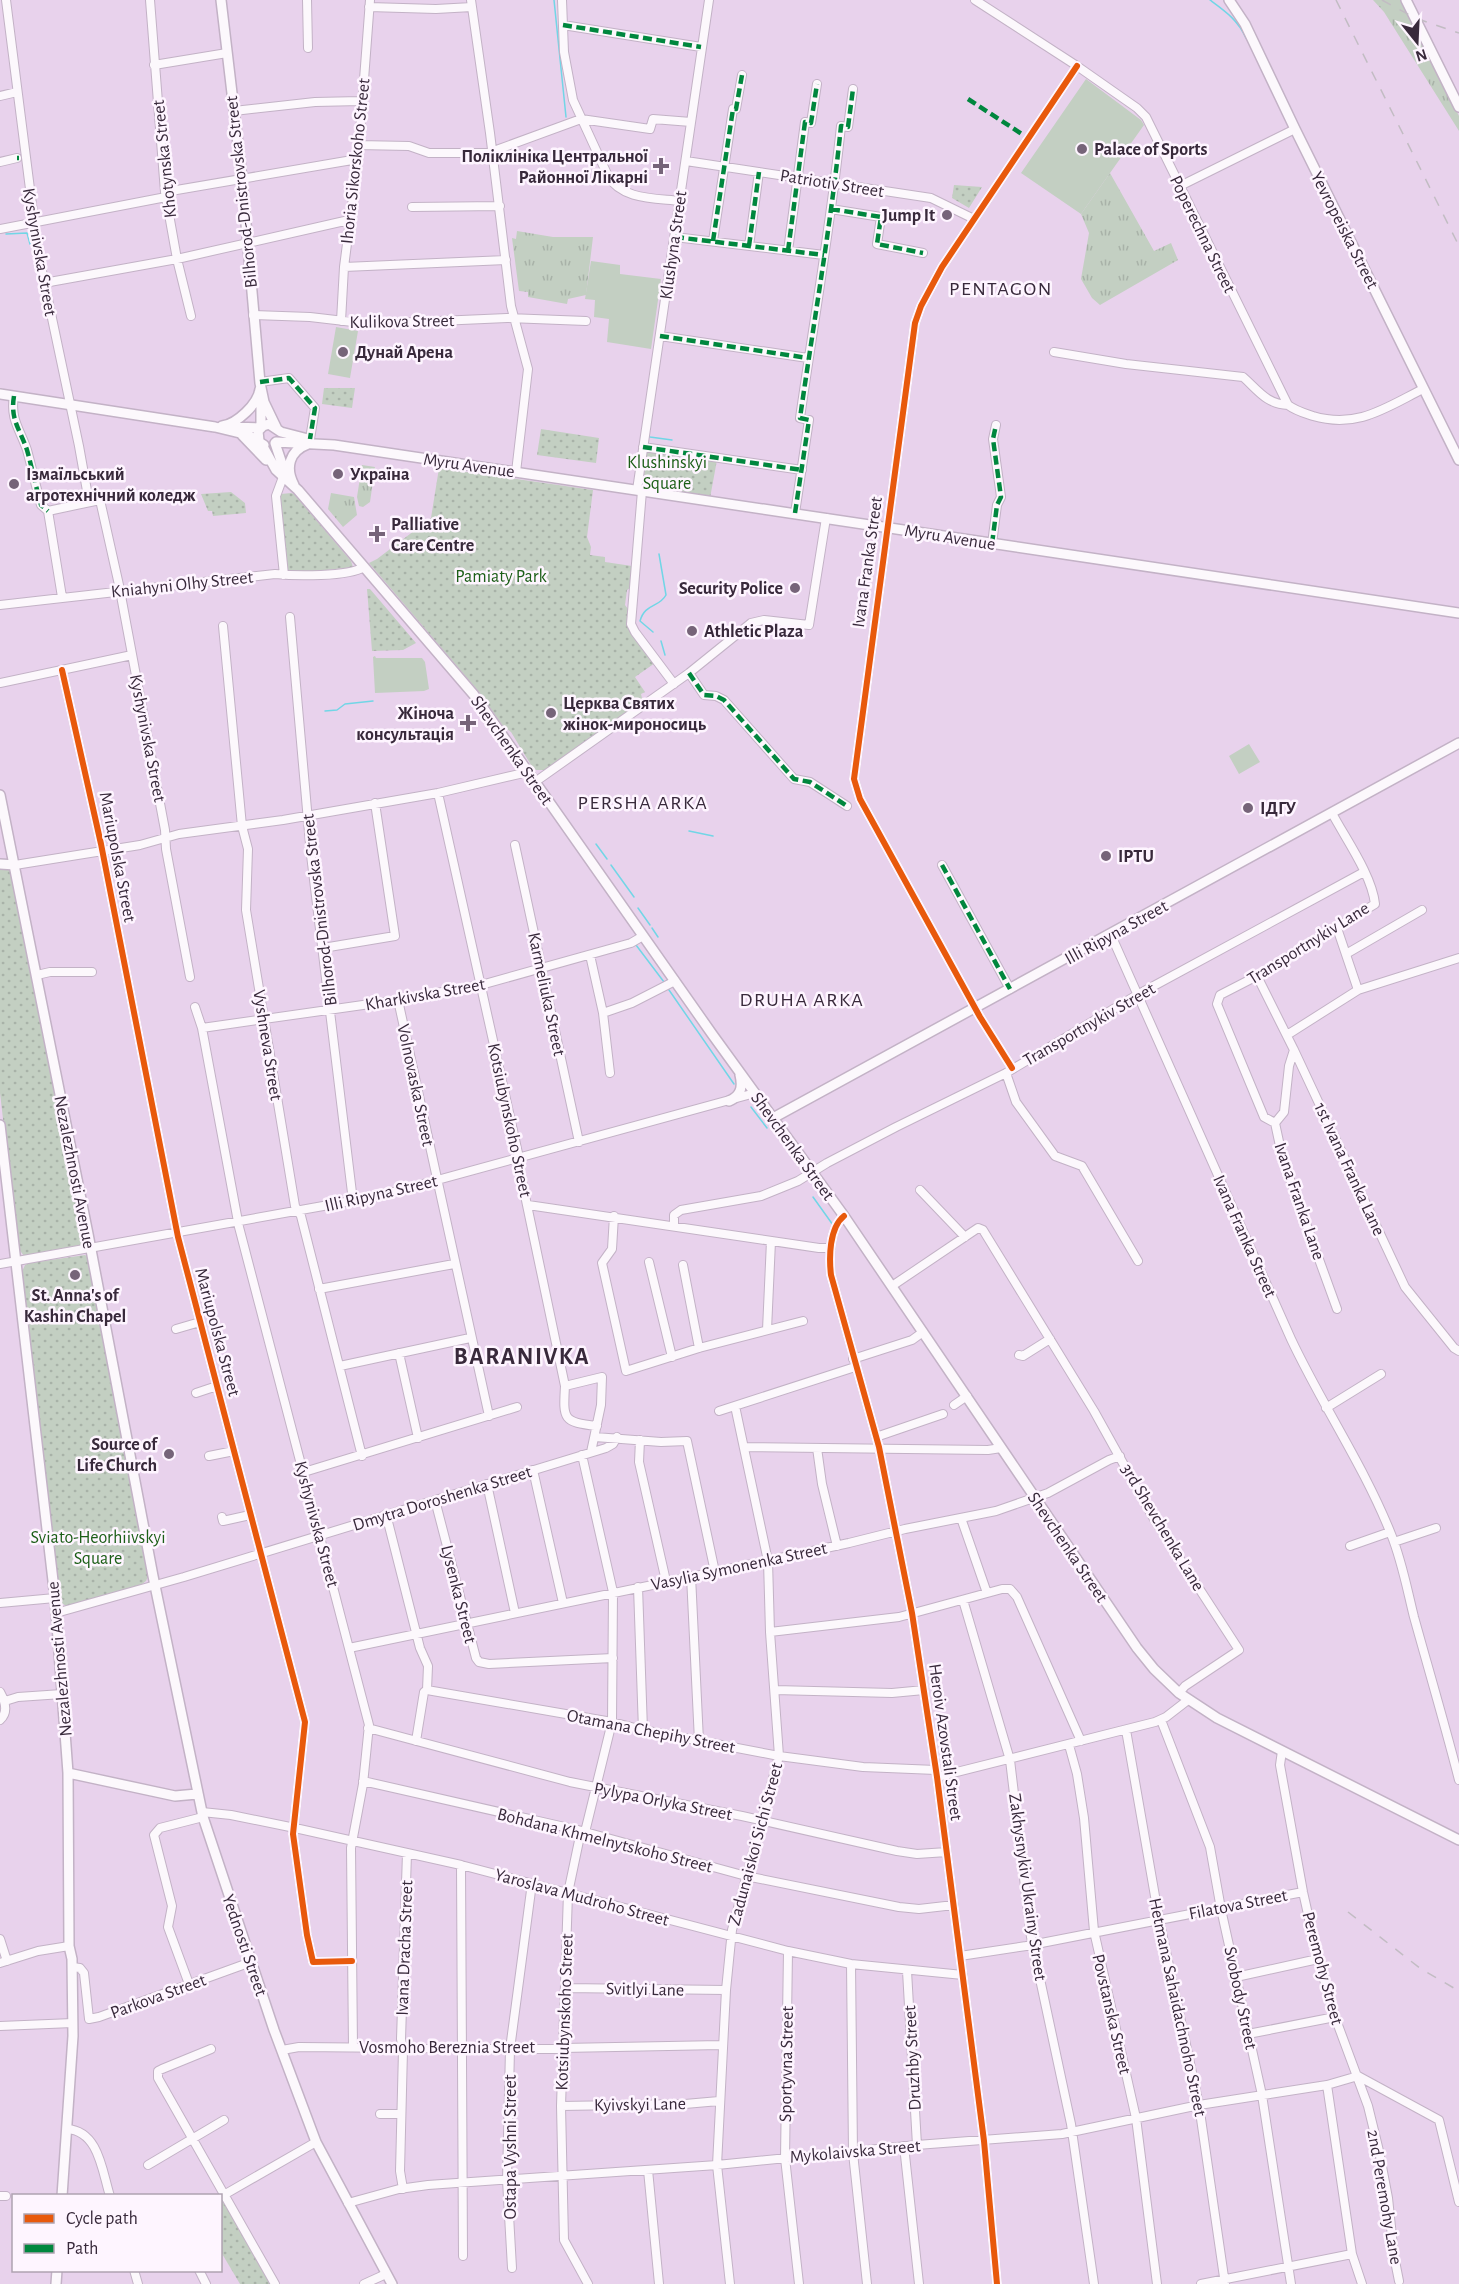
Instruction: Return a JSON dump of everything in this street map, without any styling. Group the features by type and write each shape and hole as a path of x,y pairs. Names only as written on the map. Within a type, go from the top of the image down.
{"main road":[{"name":"Bilhorod-Dnistrovska Street","path":"221,0 248,242 260,382 261,427"},
{"path":"1406,0 1459,107"},
{"name":"Yevropeiska Street","path":"1230,1 1245,24 1294,129 1459,460"},
{"name":"Bilhorod-Dnistrovska Street","path":"260,382 267,409 277,429"},
{"path":"218,427 234,422 257,399 260,382"},
{"path":"0,394 218,427 270,425 277,429 279,436 276,442 268,446 218,427"},
{"path":"267,409 292,433 309,441"},
{"path":"261,427 257,435 260,442 282,473 290,476 296,488"},
{"name":"Myru Avenue","path":"277,429 309,441"},
{"name":"Shevchenka Street","path":"241,434 296,488 468,688 844,1216 1137,1648 1154,1669 1179,1693 1217,1718 1415,1820 1459,1840"},
{"path":"282,473 296,450 309,441"},
{"name":"Myru Avenue","path":"276,442 309,441 1459,613"},
{"path":"276,442 282,473"},
{"name":"Illi Ripyna Street","path":"773,1118 1459,743"},
{"name":"Nezalezhnosti Avenue","path":"0,795 155,1585"},
{"path":"0,864 15,865"},
{"path":"729,1101 741,1090 742,1081 738,1070"},
{"path":"790,1142 785,1122 789,1113 799,1104"},
{"name":"Nezalezhnosti Avenue","path":"0,1125 55,1598 68,1773 72,2023 62,2194"},
{"name":"Yednosti Street","path":"155,1585 202,1814 251,1962 316,2142 392,2284"},
{"path":"68,1773 175,1796 197,1794"}],"street":[{"name":"Kyshynivska Street","path":"6,0 33,223 44,283 89,502 100,500 120,591 190,977"},
{"name":"Khotynska Street","path":"150,0 165,194 177,259 191,316"},
{"path":"307,0 308,48"},
{"path":"562,0 566,71 573,100 614,185 622,191 639,196 680,201"},
{"name":"Klushyna Street","path":"674,684 635,633 631,624 643,447 709,0"},
{"name":"Poperechna Street","path":"975,0 1077,66 1137,108 1146,117 1288,405"},
{"path":"370,3 436,9 471,3 514,319 528,369 516,472"},
{"name":"Ihoria Sikorskoho Street","path":"341,321 344,267 358,159 370,3"},
{"path":"563,25 701,47"},
{"path":"154,65 227,52"},
{"name":"Ivana Franka Street","path":"1077,66 942,267 921,306 915,323 858,742 855,786 860,799 1009,1070 1016,1102 1055,1156 1067,1162 1078,1162 1086,1171 1138,1261"},
{"path":"712,241 733,109 736,109 742,75"},
{"path":"788,251 805,122 811,123 817,84"},
{"path":"795,513 809,420 800,418 808,358 835,182 841,126 848,127 853,89"},
{"path":"0,96 17,92"},
{"path":"234,111 315,102 361,101"},
{"path":"358,145 409,146 424,152 436,153 493,152 582,119 650,129 653,119 691,122"},
{"path":"1180,186 1294,129"},
{"path":"0,162 17,158"},
{"path":"0,229 242,178 358,159"},
{"name":"Patriotiv Street","path":"686,161 931,198 974,219"},
{"path":"749,246 759,172"},
{"path":"411,207 500,206"},
{"path":"831,209 881,217 877,244 922,253"},
{"path":"44,283 177,259 349,220"},
{"path":"675,237 824,255"},
{"path":"344,267 506,260"},
{"name":"Kulikova Street","path":"253,315 310,317 370,324 514,319 586,321"},
{"path":"660,336 808,358"},
{"path":"1054,352 1126,364 1243,377 1258,394 1298,411 1328,420 1358,420 1423,389"},
{"path":"260,382 289,378 315,408 309,441"},
{"path":"14,396 12,409 15,427 24,442 41,505 48,511 62,597"},
{"path":"992,544 997,505 1001,497 993,439 996,425"},
{"path":"643,447 802,470"},
{"path":"282,473 276,496 284,575"},
{"path":"48,511 89,502"},
{"path":"536,782 689,673 751,623 764,620 809,625 826,518"},
{"name":"Kniahyni Olhy Street","path":"0,604 275,574 295,576 354,571 364,567"},
{"name":"Bilhorod-Dnistrovska Street","path":"290,617 308,816 353,1201"},
{"name":"Vyshneva Street","path":"222,626 242,826 248,849 246,910 263,1020 295,1205 301,1216 362,1456"},
{"path":"0,683 132,655"},
{"name":"Mariupolska Street","path":"62,670 74,716 102,852 177,1232 305,1722 293,1834 313,1962 352,1961"},
{"path":"689,673 704,695 716,696 724,700 794,779 810,782 847,806"},
{"path":"15,865 102,852 150,843 165,837 308,816 438,793 528,772"},
{"name":"Kotsiubynskoho Street","path":"438,793 528,1205 565,1386 564,1407 568,1419 573,1423 597,1426"},
{"path":"323,948 395,936 375,803"},
{"name":"Transportnykiv Lane","path":"1218,998 1375,904 1364,872 1332,813"},
{"name":"Karmeliuka Street","path":"515,845 579,1142"},
{"path":"942,865 1010,989"},
{"name":"Transportnykiv Street","path":"674,1226 674,1215 681,1210 761,1196 798,1181 896,1127 1009,1070 1137,995 1364,872"},
{"path":"1346,954 1422,910"},
{"path":"1337,928 1358,990"},
{"name":"Ivana Franka Street","path":"1111,935 1291,1339 1374,1494 1390,1532 1403,1567 1413,1613 1459,1780"},
{"name":"Kharkivska Street","path":"202,1028 398,1000 481,985 631,943 643,936"},
{"path":"590,955 603,1013 610,1073"},
{"path":"1287,1035 1358,990 1459,958"},
{"path":"36,975 60,971 92,972"},
{"name":"1st Ivana Franka Lane","path":"1257,976 1405,1287 1454,1348 1459,1351"},
{"path":"603,1013 632,1003 675,981"},
{"name":"Ivana Franka Lane","path":"1218,998 1217,1004 1264,1117 1275,1123 1283,1160 1337,1309"},
{"name":"Volnovaska Street","path":"398,1000 470,1338 489,1416"},
{"name":"Kyshynivska Street","path":"195,1007 202,1028 238,1221 369,1728 363,1781 351,1848 353,2047"},
{"path":"1275,1123 1284,1112 1289,1066 1294,1050"},
{"name":"Illi Ripyna Street","path":"0,1264 353,1201 437,1181 755,1093"},
{"path":"891,1286 965,1237 920,1190"},
{"path":"528,1205 831,1248"},
{"path":"615,1216 612,1249 602,1263 627,1372 699,1348 802,1321"},
{"name":"Heroiv Azovstali Street","path":"844,1216 838,1222 831,1248 831,1275 879,1447 912,1613 963,1975 984,2141 997,2284"},
{"name":"3rd Shevchenka Lane","path":"965,1237 978,1228 983,1230 1120,1456 1155,1519 1239,1650 1185,1686 1179,1693"},
{"path":"767,1330 771,1241"},
{"path":"649,1262 672,1357"},
{"path":"319,1289 454,1264"},
{"path":"683,1265 699,1348"},
{"name":"Mariupolska Street","path":"176,1329 200,1322"},
{"path":"719,1411 854,1363 912,1340 923,1332"},
{"path":"340,1366 470,1338"},
{"path":"1019,1355 1023,1356 1050,1339"},
{"path":"399,1353 418,1438"},
{"path":"1326,1408 1381,1374"},
{"path":"565,1386 602,1377 601,1405 591,1452"},
{"name":"Mariupolska Street","path":"196,1393 217,1386"},
{"path":"954,1405 967,1396"},
{"name":"Zadunaiskoi Sichi Street","path":"730,2284 717,2165 721,2045 726,1989 731,1936 779,1756 770,1632 768,1561 735,1406"},
{"path":"304,1472 517,1407"},
{"path":"876,1437 943,1414"},
{"path":"595,1437 687,1441 715,1572"},
{"name":"Dmytra Doroshenka Street","path":"56,1613 321,1536 582,1455 613,1444 617,1437"},
{"path":"640,1440 639,1462 666,1581"},
{"path":"744,1447 988,1450 1001,1448"},
{"path":"818,1448 822,1484 837,1546"},
{"path":"209,1456 234,1451"},
{"name":"Kotsiubynskoho Street","path":"582,1455 613,1592 612,1722 596,1788 580,1836 568,1893 561,2106 564,2240 588,2284"},
{"name":"Vasylia Symonenka Street","path":"349,1648 996,1511 1048,1493 1108,1460 1120,1456"},
{"path":"533,1470 563,1603"},
{"path":"487,1484 515,1613"},
{"name":"Lysenka Street","path":"435,1500 476,1658 479,1662 489,1664 613,1658"},
{"path":"386,1514 420,1648 428,1666 427,1690 424,1692 416,1741"},
{"path":"222,1517 223,1521 250,1515"},
{"path":"961,1518 987,1593"},
{"path":"1394,1542 1436,1528"},
{"path":"1350,1545 1390,1532"},
{"path":"691,1575 699,1741"},
{"path":"639,1587 643,1730"},
{"path":"770,1632 899,1617 1006,1588 1013,1591 1017,1598 1082,1741"},
{"path":"0,1604 55,1598"},
{"name":"Zakhysnykiv Ukrainy Street","path":"963,1600 1010,1760 1032,1945 1072,2132 1094,2284"},
{"name":"Otamana Chepihy Street","path":"427,1690 612,1722 779,1756 863,1767 936,1773 1010,1760 1126,1730 1161,1719 1188,1700"},
{"path":"775,1690 892,1693 924,1690"},
{"path":"0,1692 5,1701 6,1710 0,1720"},
{"path":"5,1701 18,1696 62,1694"},
{"name":"Svobody Street","path":"1161,1719 1207,1836 1262,2095 1292,2284"},
{"name":"Pylypa Orlyka Street","path":"369,1728 596,1788 763,1821 897,1851 917,1854 947,1852"},
{"name":"Hetmana Sahaidachnoho Street","path":"1126,1730 1159,1919 1199,2105 1225,2282"},
{"name":"Povstanska Street","path":"1069,1744 1077,1774 1084,1818 1094,1931 1136,2118 1158,2284"},
{"name":"Peremohy Street","path":"1282,1750 1280,1765 1303,1892 1318,1959 1335,2017 1358,2076"},
{"name":"Bohdana Khmelnytskoho Street","path":"363,1781 583,1832 746,1876 899,1908 920,1909 954,1905"},
{"path":"189,1984 168,1928 172,1906 154,1835 160,1828 202,1814"},
{"name":"Yaroslava Mudroho Street","path":"202,1814 231,1815 461,1865 788,1951 851,1964 963,1975"},
{"name":"Ivana Dracha Street","path":"403,2188 400,2171 407,1853"},
{"path":"461,1865 463,2256"},
{"name":"Ostapa Vyshni Street","path":"512,2268 507,2180 510,2049 532,1883"},
{"name":"Filatova Street","path":"960,1956 1032,1945 1094,1931 1303,1892"},
{"path":"0,1939 3,1962 39,1951 69,1946"},
{"name":"Sportyvna Street","path":"788,1951 785,2158 799,2284"},
{"path":"1236,1977 1318,1959"},
{"name":"Parkova Street","path":"72,1967 80,1968 85,1976 89,2019 251,1962"},
{"path":"851,1964 853,2153 867,2284"},
{"name":"Druzhby Street","path":"907,1971 917,2145"},
{"name":"Svitlyi Lane","path":"565,1988 726,1989"},
{"path":"1248,2034 1335,2017"},
{"path":"0,2026 72,2023"},
{"name":"Vosmoho Bereznia Street","path":"282,2050 299,2047 510,2049 721,2045"},
{"path":"212,2049 158,2072 158,2078 222,2194"},
{"path":"1358,2076 1439,2120 1459,2202"},
{"name":"Mykolaivska Street","path":"348,2203 403,2188 463,2182 717,2165 1072,2132 1199,2105 1327,2085 1358,2076"},
{"name":"2nd Peremohy Lane","path":"1358,2076 1379,2151 1399,2281"},
{"path":"1327,2085 1352,2254 1362,2284"},
{"name":"Kyivskyi Lane","path":"561,2106 685,2104 719,2101"},
{"path":"380,2114 402,2114"},
{"path":"148,2165 224,2120"},
{"path":"67,2128 81,2132 92,2143 109,2194"},
{"path":"275,2284 223,2196 316,2142"},
{"path":"904,2146 920,2284"},
{"path":"648,2170 659,2284"},
{"path":"1201,2284 1225,2282 1352,2254"},
{"path":"364,2284 386,2274"}],"green space":[{"path":"1373,0 1401,0 1459,116 1459,131 1384,12"},
{"name":"Palace of Sports","path":"1086,79 1141,120 1144,125 1081,214 1021,173"},
{"path":"1110,173 1154,251 1171,243 1178,260 1100,305 1092,298 1081,279 1089,233 1081,214"},
{"path":"954,185 982,187 969,208 952,198"},
{"path":"517,231 553,237 593,237 586,295 568,299 567,304 528,297 528,292 519,291 512,238 516,239"},
{"path":"591,261 620,265 620,274 661,279 651,349 607,342 609,319 594,317 595,300 585,299"},
{"name":"Дунай Арена","path":"336,327 358,331 350,378 328,374"},
{"path":"324,388 355,388 352,408 322,404"},
{"path":"541,429 599,438 596,463 537,455"},
{"name":"Klushinskyi Square","path":"646,451 717,460 710,498 643,487"},
{"path":"362,465 375,467 370,502 363,507 359,506 357,497"},
{"name":"Pamiaty Park","path":"439,468 593,490 587,537 591,547 590,555 605,557 605,562 632,566 630,588 627,590 625,605 628,609 628,625 655,663 635,677 645,692 641,694 643,703 548,770 536,770 531,765 511,732 503,726 479,692 369,563 431,518"},
{"path":"231,492 245,503 246,513 213,516 212,511 208,511 201,494"},
{"path":"291,493 351,561 353,567 291,574 287,570 279,496"},
{"path":"331,493 354,497 357,515 343,527 328,509"},
{"path":"367,589 370,589 416,643 403,650 372,651"},
{"path":"373,657 376,658 422,658 425,662 429,689 375,693"},
{"path":"1249,744 1260,762 1239,774 1229,756"},
{"path":"0,868 11,869 85,1244 24,1256 18,1248 0,1093"},
{"name":"Sviato-Heorhiivskyi Square","path":"85,1255 88,1257 150,1572 146,1581 141,1585 66,1606 59,1601 21,1274 25,1265 30,1263"},
{"path":"222,2201 225,2202 273,2284 240,2284 222,2254"}],"waterway":[{"path":"554,0 566,117"},
{"path":"1210,0 1235,21 1246,38"},
{"path":"6,234 27,233 30,244"},
{"path":"648,435 672,440"},
{"path":"653,632 640,621 645,611 660,602 666,595 659,554"},
{"path":"661,641 665,655"},
{"path":"325,711 337,710 345,704 373,701"},
{"path":"689,831 713,836"},
{"path":"596,844 607,859"},
{"path":"611,865 634,897"},
{"path":"638,908 650,925"},
{"path":"652,928 658,937"},
{"path":"636,945 664,982"},
{"path":"669,990 734,1084"},
{"path":"751,1107 767,1128"},
{"path":"813,1197 833,1225"}],"railway":[{"path":"1336,0 1459,246"},
{"path":"1382,0 1415,18 1459,33"},
{"path":"1348,1912 1421,1969 1459,1991"}],"marked path":[{"path":"563,25 701,47"},
{"path":"713,241 733,109 736,109 742,75"},
{"path":"788,251 805,122 811,123 817,84"},
{"path":"795,513 809,420 800,418 841,126 848,127 853,89"},
{"path":"968,99 1028,138"},
{"path":"749,246 759,172"},
{"path":"831,209 881,217 877,244 923,253"},
{"path":"675,237 824,255"},
{"path":"660,336 808,358"},
{"path":"260,382 289,378 315,408 310,439"},
{"path":"14,396 13,412 16,424 27,450 41,505 48,511"},
{"path":"992,544 997,505 1001,497 993,439 996,425"},
{"path":"643,447 802,470"},
{"path":"689,673 704,695 716,696 724,700 794,779 810,782 847,806"},
{"path":"942,865 1010,989"}],"cycle path":[{"path":"1012,1068 980,1017 860,799 854,779 915,323 921,306 942,267 1077,66"},
{"path":"62,670 101,844 178,1237 305,1722 293,1834 313,1962 352,1961"},
{"path":"844,1216 839,1221 833,1235 830,1252 831,1275 879,1447 912,1613 937,1777 984,2141 997,2284"}],"place":[{"name":"Palace of Sports","path":"1082,149"},
{"name":"Поліклініка Центральної Районної Лікарні","path":"661,166"},
{"name":"Jump It","path":"947,215"},
{"name":"Дунай Арена","path":"343,352"},
{"name":"Україна","path":"338,474"},
{"name":"Ізмаїльський агротехнічний коледж","path":"14,484"},
{"name":"Palliative Care Centre","path":"377,534"},
{"name":"Security Police","path":"795,588"},
{"name":"Athletic Plaza","path":"692,631"},
{"name":"Церква Святих жінок-мироносиць","path":"551,713"},
{"name":"Жіноча консультація","path":"468,723"},
{"name":"ІДГУ","path":"1248,808"},
{"name":"IPTU","path":"1106,856"},
{"name":"St. Anna's of Kashin Chapel","path":"75,1275"},
{"name":"Source of Life Church","path":"169,1454"}],"district":[{"name":"PENTAGON","path":"1001,288"},
{"name":"PERSHA ARKA","path":"643,802"},
{"name":"DRUHA ARKA","path":"802,999"},
{"name":"BARANIVKA","path":"522,1356"}]}
